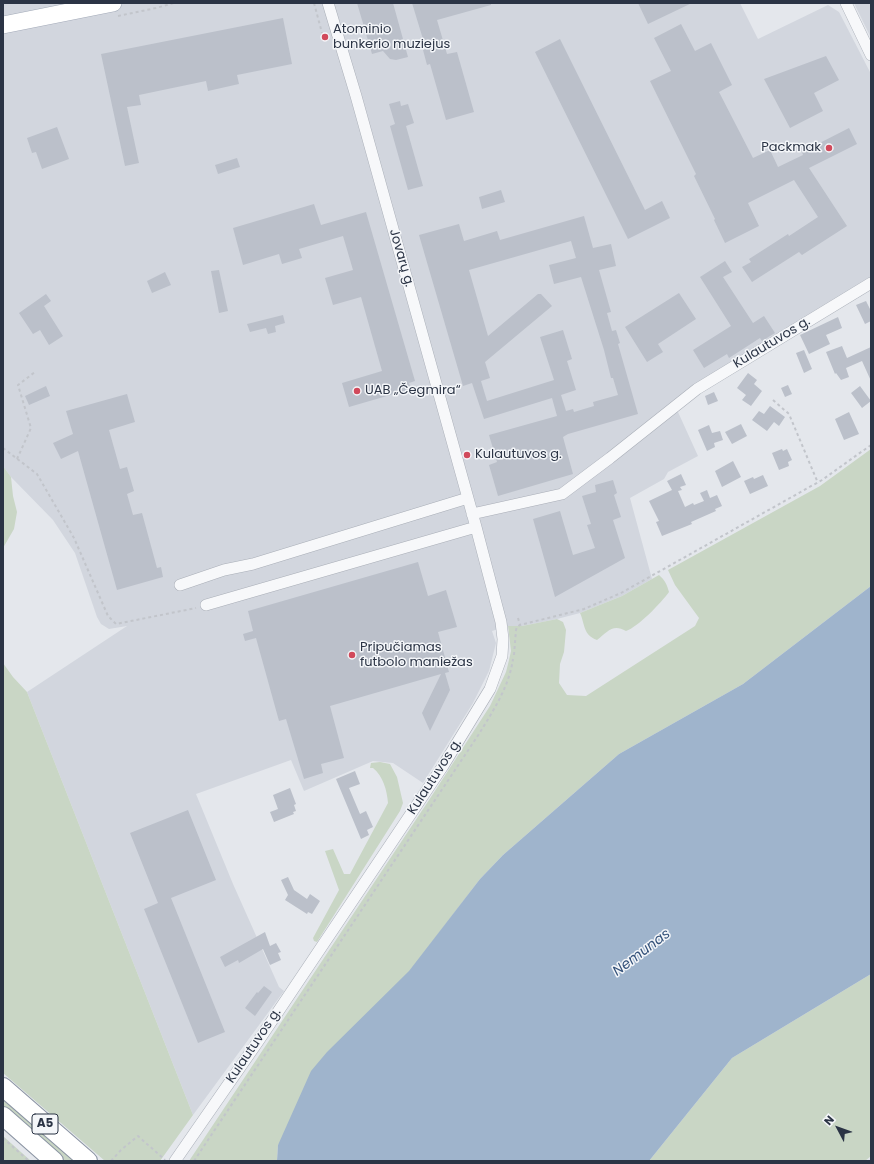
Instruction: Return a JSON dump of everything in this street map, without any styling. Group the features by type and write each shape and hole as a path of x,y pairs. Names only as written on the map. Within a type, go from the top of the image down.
{"highway":[{"name":"A5","path":"3,1087 88,1161"},
{"name":"A5","path":"3,1116 54,1161"}],"main road":[{"path":"3,25 113,3"}],"street":[{"name":"Jovarų g.","path":"328,3 356,96 472,514"},
{"path":"846,3 871,55"},
{"name":"Kulautuvos g.","path":"175,1161 409,819 490,689 502,656 502,631 472,514 562,494 697,389 871,283"},
{"path":"180,585 224,570 253,564 468,498"},
{"path":"206,605 476,527"}],"path":[{"path":"314,3 322,33"},
{"path":"17,459 31,428 18,384 35,372"},
{"path":"773,400 789,414 818,483"},
{"path":"194,1161 479,734 500,699 509,678 516,630 520,625 584,609 621,593 818,483 871,445"},
{"path":"3,448 37,474 74,538 108,616 116,624 206,605"},
{"path":"518,618 520,625"},
{"path":"112,1161 121,1150 138,1136 163,1157"},
{"path":"3,1138 29,1161"}],"shaded area":[{"path":"3,3 740,3 758,39 828,5 839,12 871,74 871,279 673,401 698,456 668,472 664,479 630,498 652,579 622,596 580,613 522,626 508,626 492,631 496,643 489,671 473,703 423,783 393,763 373,761 304,791 291,760 196,794 233,884 279,987 284,991 193,1115 27,692 127,626 109,629 101,624 97,617 75,553 53,520 11,477 3,466"},
{"path":"854,3 871,3 871,38"}],"green space":[{"path":"871,449 871,586 743,684 619,754 503,855 480,879 278,1145 277,1161 189,1161 490,706 506,672 509,660 511,651 508,626 522,626 557,619 563,622 566,630 564,652 560,664 559,683 567,695 586,696 695,626 699,618 675,585 668,570 820,486"},
{"path":"3,466 11,477 13,496 17,512 14,529 3,548"},
{"path":"659,575 666,583 669,592 643,620 626,631 614,628 597,640 589,635 585,629 580,613 622,596"},
{"path":"3,663 13,677 27,692 193,1115 160,1161 105,1161 3,1073"},
{"path":"380,762 390,764 397,777 403,803 400,811 317,942 314,941 313,938 339,890 325,851 333,849 344,874 350,874 388,803 387,793 382,779 373,768 370,768 371,763"},
{"path":"871,974 871,1156 865,1161 649,1161 732,1058"},
{"path":"3,1095 77,1161 64,1161 3,1107"},
{"path":"3,1136 31,1161 3,1161"}],"water":[{"name":"Nemunas","path":"871,586 871,974 732,1058 649,1161 277,1161 278,1145 311,1071 327,1052 409,971 480,879 503,855 619,754 743,684"}],"building":[{"path":"357,3 393,3 408,57 396,60 390,59 383,51 372,54"},
{"path":"412,3 491,3 491,5 437,20 447,54 457,52 474,112 446,120 430,64 427,65 423,50 426,49"},
{"path":"638,3 692,3 648,24"},
{"path":"283,18 292,64 237,75 239,84 208,91 206,81 139,95 141,105 127,107 139,163 125,166 101,54"},
{"path":"681,24 695,51 711,43 732,85 719,92 753,158 770,150 778,167 803,155 802,152 849,128 857,144 809,168 847,226 802,255 799,252 752,282 742,267 751,262 749,259 818,217 794,180 748,203 759,226 725,243 694,176 696,174 650,81 671,71 654,38"},
{"path":"560,39 645,210 662,201 670,218 628,239 535,52"},
{"path":"826,56 839,80 814,93 823,111 790,128 764,79"},
{"path":"400,101 401,106 408,104 414,123 406,126 423,186 408,190 390,126 395,124 389,104"},
{"path":"57,127 69,159 42,169 36,152 32,153 27,138"},
{"path":"237,158 240,167 218,174 215,165"},
{"path":"501,190 505,202 482,209 479,197"},
{"path":"314,204 321,225 366,212 415,381 409,383 411,389 349,407 342,383 382,371 361,297 333,305 325,278 353,270 343,236 299,249 302,258 282,264 279,254 243,265 233,228"},
{"path":"584,216 593,248 611,244 616,266 599,270 611,312 607,313 612,331 616,330 620,343 618,344 638,414 568,434 563,437 573,474 498,496 489,465 497,462 489,435 557,416 552,398 484,419 472,383 463,386 419,235 459,224 464,241 497,231 500,240","holes":["571,241 576,258 549,265 554,284 581,277 604,350 611,378 613,378 618,395 593,402 594,406 574,412 573,409 566,411 561,395 576,390 567,361 572,359 563,330 540,337 554,380 487,401 481,381 490,378 485,362 552,306 541,294 538,294 488,336 469,270"]},
{"path":"725,261 732,272 723,277 753,323 764,316 775,333 762,341 760,338 729,358 727,354 704,368 693,350 731,326 700,277"},
{"path":"219,270 228,311 219,313 211,271"},
{"path":"165,272 171,285 152,293 147,281"},
{"path":"679,293 696,319 658,344 663,352 647,362 625,327"},
{"path":"46,294 51,301 44,306 63,336 49,345 40,330 33,334 19,313"},
{"path":"866,301 871,311 871,321 865,324 856,305"},
{"path":"283,315 285,323 275,326 276,332 268,334 266,328 250,332 247,324"},
{"path":"838,317 842,328 826,335 830,344 809,354 800,335"},
{"path":"842,346 847,358 871,347 871,381 862,361 846,368 849,377 841,380 836,373 835,374 826,352"},
{"path":"804,350 812,369 804,373 796,353"},
{"path":"748,373 757,380 754,384 762,391 751,406 742,400 746,395 737,388"},
{"path":"788,385 792,394 785,397 781,388"},
{"path":"46,386 50,396 29,405 25,396"},
{"path":"860,386 871,401 862,408 851,393"},
{"path":"714,392 718,401 708,405 705,396"},
{"path":"127,394 135,422 109,430 120,469 127,467 134,491 127,494 133,515 142,513 157,568 161,567 163,577 117,590 78,451 61,459 53,443 73,434 66,411"},
{"path":"770,406 785,417 779,426 774,422 767,431 752,420 759,411 764,414"},
{"path":"849,412 859,434 844,440 835,419"},
{"path":"741,424 747,436 732,444 725,432"},
{"path":"709,425 712,433 720,431 723,440 714,443 715,447 707,451 698,430"},
{"path":"782,449 783,451 787,449 792,460 788,462 789,466 779,470 772,453"},
{"path":"733,461 741,477 722,487 715,471"},
{"path":"681,474 686,485 680,487 682,490 678,491 685,507 693,503 694,505 704,501 700,493 707,490 710,498 717,495 722,506 715,509 716,511 691,522 692,524 662,536 656,522 659,521 649,501 672,490 667,481"},
{"path":"763,475 768,486 750,494 744,481"},
{"path":"613,480 617,493 614,495 621,517 613,520 625,558 555,597 533,519 560,511 573,555 595,548 587,525 591,524 582,496 596,492 595,485"},
{"name":"Pripučiamas futbolo maniežas","path":"418,562 428,596 446,590 457,627 438,632 449,672 445,673 450,690 430,731 422,713 441,674 330,706 344,758 321,764 323,773 304,779 286,719 279,721 256,638 245,641 243,634 253,631 248,611"},
{"path":"355,771 360,784 349,788 360,814 366,811 373,827 367,830 369,835 361,839 336,779"},
{"path":"290,788 296,804 294,805 296,811 293,812 294,814 274,822 270,812 278,809 273,795"},
{"path":"188,810 216,880 171,898 225,1032 198,1043 144,909 158,903 130,833"},
{"path":"288,877 294,890 307,899 310,894 320,901 312,914 308,912 307,914 285,900 288,895 281,880"},
{"path":"265,932 270,946 276,943 281,952 278,953 281,960 270,965 263,949 239,963 238,960 225,967 220,957"},
{"path":"264,986 272,992 255,1016 245,1008 257,992 258,993"}],"place":[{"name":"Atominio bunkerio muziejus","path":"325,37"},
{"name":"Packmak","path":"829,148"},
{"name":"UAB „Čegmira“","path":"357,391"},
{"name":"Kulautuvos g.","path":"467,455"},
{"name":"Pripučiamas futbolo maniežas","path":"352,655"}]}
